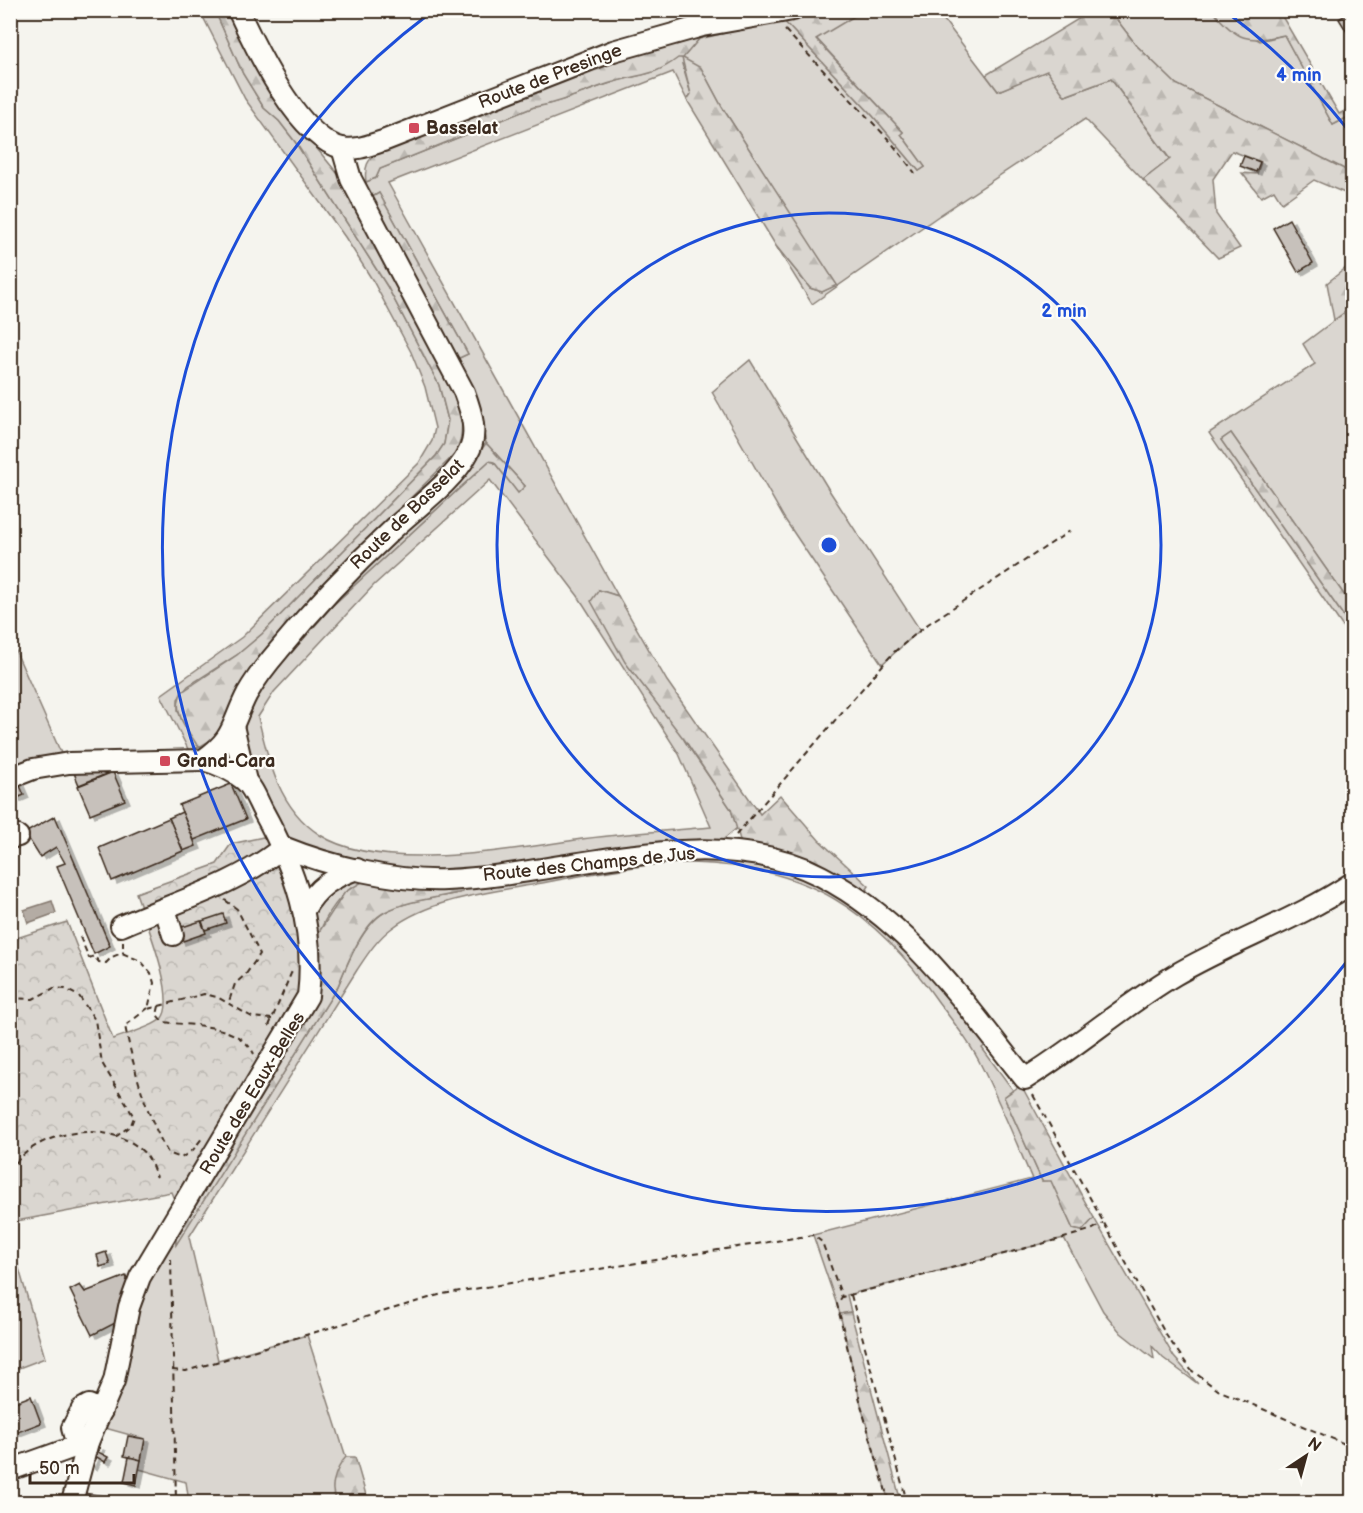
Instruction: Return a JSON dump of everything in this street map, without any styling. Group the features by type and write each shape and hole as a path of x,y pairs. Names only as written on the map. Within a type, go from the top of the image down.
{"street":[{"path":"238,10 253,43 303,121 314,132 342,148"},
{"name":"Route de Presinge","path":"342,148 363,147 383,141 622,48 702,26 793,10"},
{"name":"Route de Basselat","path":"203,760 216,751 234,730 247,694 290,636 332,588 458,467 468,454 473,439 472,418 464,392 351,179 342,148"},
{"path":"234,730 246,781"},
{"path":"10,778 33,769 69,763 203,760 227,769 246,781"},
{"name":"Route des Eaux-Belles","path":"72,1503 83,1443 102,1410 114,1381 140,1277 172,1228 308,996 312,966 304,909 283,847 246,781"},
{"path":"121,926 165,909 216,885 267,860 283,847"},
{"name":"Route des Champs de Jus","path":"283,847 317,860 427,880 461,879 596,860 682,852 746,854 790,863 820,875 850,893 908,938 928,959 1025,1078"},
{"path":"304,909 322,886 338,875 358,868"},
{"path":"1025,1078 1067,1054 1172,977 1314,906 1353,883"},
{"path":"165,909 173,935"},
{"path":"10,1470 83,1443"}],"path":[{"path":"771,14 890,141 915,173"},
{"path":"752,818 894,652 928,624 1070,531"},
{"path":"216,885 222,897 237,909 260,954 246,974 235,984 228,1004"},
{"path":"80,937 89,958 94,956 99,962 106,963 122,953 146,965 154,982 148,1008"},
{"path":"267,1032 293,964"},
{"path":"10,998 33,999 54,988 71,991 83,1002 95,1020 102,1063 134,1117 131,1125 117,1136"},
{"path":"208,1130 185,1157 171,1156 165,1148 140,1088 125,1026 148,1008 204,994 252,1017 273,1019"},
{"path":"159,1006 157,1015 163,1022 196,1024 238,1037 248,1044 254,1054"},
{"path":"249,1063 259,1045"},
{"path":"1025,1078 1166,1335 1191,1370 1218,1390 1353,1447"},
{"path":"10,1172 20,1157 41,1142 87,1133 117,1136 147,1155 157,1178"},
{"path":"888,1503 862,1413 837,1304 842,1297 1064,1238 1093,1229 1103,1223"},
{"path":"172,1228 172,1370 176,1503"},
{"path":"172,1370 186,1371 442,1294 813,1235 822,1242 842,1297"},
{"path":"851,1295 908,1503"}],"green space":[{"path":"863,10 937,11 998,91 1047,70 1065,96 1111,79 1170,160 1143,180 1085,119 940,215 812,304 776,246 810,288 822,292 836,285 722,107 701,68 682,64 691,94 687,100 673,72 388,183 618,596 599,590 686,743 731,809 737,828 719,843 559,857 453,874 417,873 369,866 323,854 290,839 274,818 251,769 245,749 244,731 247,715 263,684 289,646 292,652 332,606 489,461 494,462 518,492 525,486 486,443 481,421 457,359 468,354 379,193 369,199 366,182 376,178 380,169 534,107 555,103 661,68 678,57 682,58 699,39 783,20 873,116 919,171 925,167 901,134 903,132 816,38","holes":["490,480 578,596 679,754 711,827 609,836 481,853 409,856 345,847 320,835 294,812 277,782 258,717 274,692 374,585"]},
{"path":"1093,10 1110,11 1137,46 1176,84 1352,173 1352,196 1314,180 1282,203 1274,190 1261,197 1242,173 1257,174 1261,162 1232,151 1213,179 1216,214 1240,248 1218,258 1143,180 1170,159 1111,79 1065,96 1047,71 998,91 986,75"},
{"path":"200,11 215,11 243,74 264,108 279,121 296,143 387,286 439,385 448,420 444,444 436,456 262,634 237,655 188,686 178,699 178,710 197,745 201,746 189,751 161,695 242,637 419,463 432,441 435,428 425,387 411,352 373,281 345,237 245,99"},
{"path":"215,11 231,11 300,128 342,179 359,218 455,390 462,429 456,453 357,551 214,738 201,746 197,745 179,713 179,699 182,692 237,655 262,634 436,456 444,444 448,420 439,385 387,286 296,143 279,121 264,108 243,74"},
{"path":"830,11 863,11 816,39 903,132 901,134 925,167 919,171 873,116 783,20"},
{"path":"1110,11 1213,11 1219,18 1260,41 1284,35 1333,125 1352,115 1352,173 1176,84 1137,46"},
{"path":"1213,11 1279,11 1339,114 1352,107 1352,115 1333,125 1284,35 1261,39 1244,37 1229,29"},
{"path":"697,34 699,39 683,58 701,68 722,107 837,285 822,292 810,288 776,246 687,100 691,94 682,58 654,72 534,107 380,169 376,178 366,182 367,164 379,151 612,58"},
{"path":"379,193 468,354 457,359 369,199"},
{"path":"1352,263 1352,307 1334,320 1327,283"},
{"path":"1352,307 1352,606 1231,433 1221,440 1352,628 1352,640 1209,433 1315,364 1303,344"},
{"path":"750,360 829,490 920,630 882,664 784,518 712,392"},
{"path":"1231,433 1352,606 1352,628 1221,440"},
{"path":"486,443 525,486 518,493 494,462 489,461 332,606 292,652 289,646 326,604 466,473"},
{"path":"599,590 618,596 667,681 760,814 780,795 819,840 869,886 863,895 742,847 731,809 686,742 625,662 591,601"},
{"path":"13,645 61,753 10,768 10,646"},
{"path":"268,836 274,863 281,864 301,938 302,988 176,1204 171,1192 11,1222 10,940 67,922 113,1039 145,1028 161,1019 165,1009 166,995 158,958 136,893 217,864 231,844"},
{"path":"681,856 789,867 890,928 989,1042 982,1048 1013,1090 1004,1097 1042,1181 1051,1180 1073,1229 1082,1231 1094,1218 1174,1357 1198,1384 1163,1358 1152,1346 1154,1359 1121,1333 1103,1311 1064,1238 847,1295 851,1312 840,1314 813,1235 1032,1179 989,1081 968,1042 915,970 863,918 834,899 803,884 769,873 732,866 691,863 654,865 464,897 426,909 387,932 357,970 189,1237 218,1360 307,1335 346,1457 356,1502 189,1502 186,1482 139,1469 145,1439 105,1428 118,1391 141,1295 176,1231 176,1244 338,986 357,945 370,926 385,912 394,908 462,892 352,887 330,912 321,928 317,943 313,910 319,899 345,878"},
{"path":"362,882 461,886 463,892 394,908 377,917 370,925 357,945 338,986 176,1245 176,1231 319,982 319,932 345,892"},
{"path":"1021,1085 1094,1218 1082,1231 1073,1229 1051,1181 1042,1181 1004,1097"},
{"path":"11,1241 45,1358 10,1371"},
{"path":"851,1312 901,1502 889,1502 863,1413 840,1314"},
{"path":"346,1457 355,1457 368,1502 343,1502 334,1494 336,1474"}],"shaded area":[{"path":"52,901 56,913 28,923 24,910"}],"building":[{"path":"1352,11 1352,28 1347,32 1339,19"},
{"path":"1244,156 1260,162 1256,172 1240,166"},
{"path":"1289,219 1313,263 1298,272 1273,228"},
{"path":"113,772 125,800 90,814 78,786"},
{"path":"74,773 109,773 79,785"},
{"path":"18,781 24,795 10,801 10,784"},
{"path":"231,784 246,819 194,840 179,805"},
{"path":"182,812 196,846 183,851 169,818"},
{"path":"55,816 110,946 94,954 57,866 65,863 56,847 40,857 25,833"},
{"path":"169,818 183,851 112,881 99,848"},
{"path":"223,914 226,923 205,930 202,921"},
{"path":"201,921 206,933 180,942 176,929"},
{"path":"106,1252 110,1264 100,1267 97,1255"},
{"path":"126,1276 130,1286 121,1320 92,1335 70,1290 80,1285 85,1292"},
{"path":"31,1396 41,1423 10,1435 10,1404"},
{"path":"128,1436 145,1439 141,1460 124,1456"},
{"path":"98,1447 100,1448 98,1452 108,1457 105,1462 97,1457 92,1467 90,1466"},
{"path":"129,1457 141,1460 136,1485 124,1482"},
{"path":"83,1493 119,1498 119,1502 81,1502"}],"place":[{"name":"Basselat","path":"414,128"},
{"name":"Grand-Cara","path":"165,761"}]}
